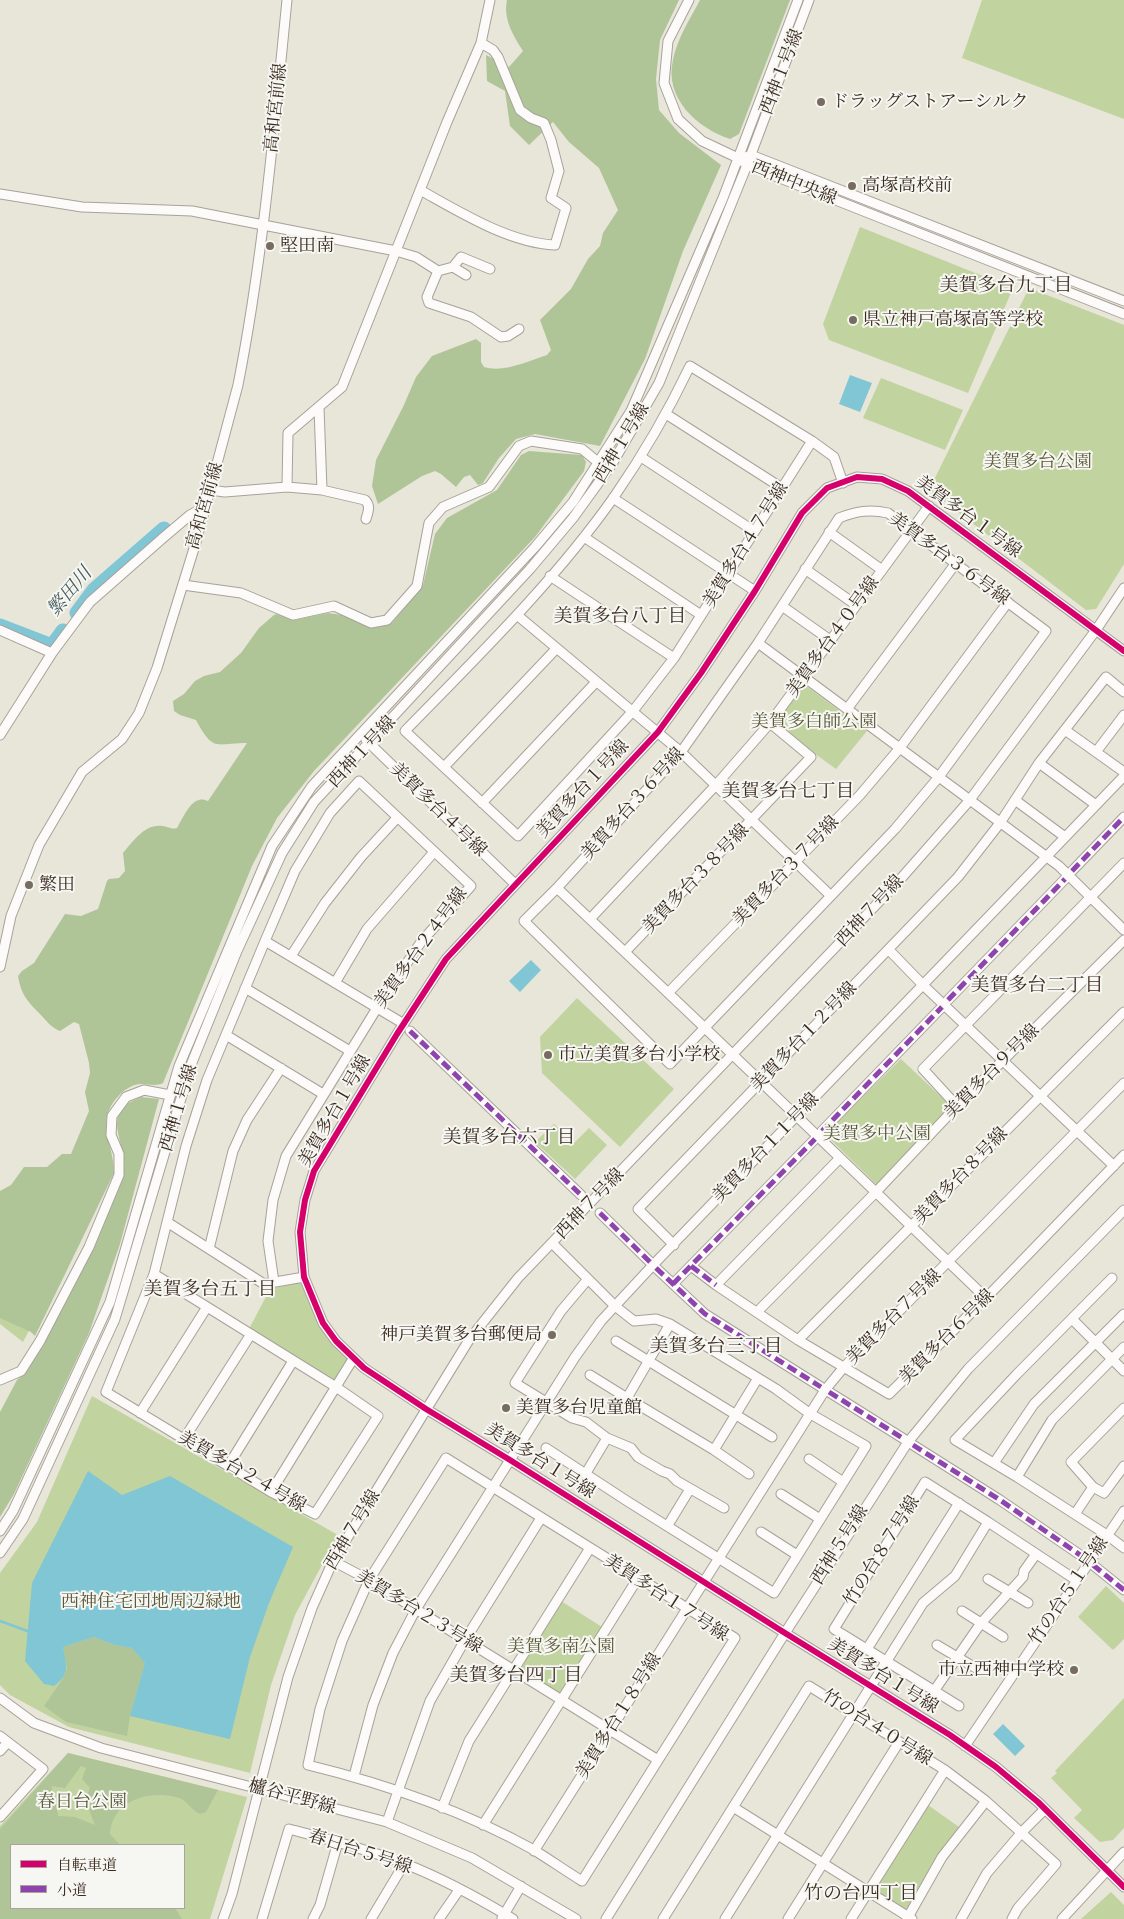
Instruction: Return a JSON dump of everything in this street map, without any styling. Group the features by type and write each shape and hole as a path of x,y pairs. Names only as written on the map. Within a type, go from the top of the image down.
{"street":[{"name":"高和宮前線","path":"0,967 11,916 39,845 82,772 122,739 139,713 157,668 210,490 238,386 265,225 287,0"},
{"path":"287,487 288,433 342,387 447,122 481,42 490,0"},
{"path":"689,0 668,42 664,83 678,119 702,141 738,158"},
{"name":"西神１号線","path":"0,1531 13,1511 110,1302 179,1066 272,846 312,786 535,547 573,502 599,463 631,411 723,198 798,0"},
{"name":"西神１号線","path":"0,1553 23,1519 115,1319 191,1065 260,899 282,853 314,802 530,569 573,518 612,464 659,383 748,165 809,0"},
{"path":"420,190 480,222 517,238 555,245 566,208 552,198 559,170 551,140 544,123 531,118 520,110 498,57 481,42"},
{"name":"西神中央線","path":"738,158 751,155 1124,301"},
{"name":"西神中央線","path":"738,158 748,165 1124,314"},
{"path":"0,194 82,207 192,211 396,251 416,257 438,271 453,267 461,257 490,269"},
{"path":"453,267 466,275"},
{"path":"438,271 427,297 429,303 471,317 501,336 508,336 519,329"},
{"name":"美賀多台４７号線","path":"690,366 812,441 674,658 633,711 518,836 405,730 517,615 584,537 641,457 666,414 690,366"},
{"path":"319,407 322,490"},
{"path":"666,414 782,488"},
{"path":"182,584 241,593 293,615 334,606 371,622 387,620 417,586 429,523 443,507 489,487 519,446 531,441 582,449 599,463"},
{"path":"812,441 834,456 842,483"},
{"path":"641,457 754,531"},
{"name":"美賀多台１号線","path":"1124,651 908,490 882,479 857,477 827,488 802,513 755,591 701,673 658,732 446,959 407,1028 314,1171 305,1200 300,1232 304,1277 323,1322 336,1341 353,1359 426,1409 703,1581 996,1767 1045,1809 1124,1887"},
{"path":"0,735 52,653 90,602 177,526 200,509 210,490 225,492 287,487 322,490 365,500 369,507 366,519"},
{"path":"613,498 755,591"},
{"name":"美賀多台４０号線","path":"590,919 716,785 770,723 929,506"},
{"name":"美賀多台３６号線","path":"872,510 888,513 912,530 1046,631 938,778 895,829 670,1064 524,921 557,888 681,752 758,643 839,518 851,513 872,510"},
{"path":"829,532 882,570"},
{"path":"584,537 701,615"},
{"path":"846,709 956,563"},
{"path":"805,569 856,605"},
{"path":"550,576 674,658"},
{"name":"西神７号線","path":"223,1919 232,1894 288,1677 312,1608 332,1561 469,1340 518,1278 897,884 969,800 1096,630 1124,588"},
{"name":"美賀多台３７号線","path":"668,993 860,795 899,749 1008,602"},
{"path":"782,606 830,640"},
{"path":"517,615 681,752 831,896"},
{"path":"0,630 52,653"},
{"path":"758,643 1059,866 1124,930"},
{"path":"444,767 556,649"},
{"name":"美賀多台１２号線","path":"674,1245 638,1209 958,877 1000,823 1039,763 1106,677 1124,692"},
{"path":"482,803 596,682"},
{"path":"1096,752 1124,716"},
{"name":"美賀多台３８号線","path":"625,952 812,758 770,723"},
{"path":"1065,730 1124,772"},
{"name":"美賀多台４号線","path":"360,735 515,884"},
{"path":"1039,763 1096,805"},
{"name":"美賀多台１１号線","path":"354,1776 374,1705 394,1654 416,1609 575,1357 602,1321 1124,776"},
{"name":"美賀多台２４号線","path":"154,1274 336,1387 378,1416 315,1514 271,1492 106,1392 154,1274 186,1146 207,1080 264,941 295,871 330,813 359,781 470,886 421,942 376,1008 286,1156 272,1200 268,1241 274,1282"},
{"path":"1015,800 1065,837"},
{"path":"1072,871 1124,817"},
{"path":"291,956 325,903 361,856 397,818"},
{"path":"335,983 367,929 434,852"},
{"path":"957,1106 923,1069 1124,863"},
{"path":"822,1132 1065,879"},
{"path":"557,888 986,1298"},
{"name":"美賀多台９号線","path":"757,1312 876,1192 957,1106 1124,940"},
{"path":"264,941 407,1028 581,1195"},
{"path":"889,950 924,986 1113,1165"},
{"path":"245,988 350,1051"},
{"name":"美賀多台８号線","path":"798,1340 1124,1012"},
{"path":"226,1035 323,1094"},
{"path":"209,1249 233,1151 247,1120 281,1068"},
{"name":"美賀多台７号線","path":"703,1581 809,1413 844,1367 1124,1083"},
{"path":"0,1380 20,1371 40,1341 96,1229 119,1175 119,1154 111,1135 112,1116 126,1097 144,1090 170,1095"},
{"path":"673,1284 815,1139"},
{"name":"美賀多台６号線","path":"691,1266 798,1340 889,1394 986,1298 1124,1155"},
{"path":"716,1285 840,1158"},
{"name":"西神５号線","path":"606,1919 908,1442 968,1369 1124,1210"},
{"path":"600,1213 705,1314 904,1439"},
{"path":"167,1222 264,1284 304,1277"},
{"path":"546,1448 627,1501 774,1592 866,1446 809,1413 758,1378 670,1324 656,1320 634,1321 616,1306 552,1243"},
{"path":"1112,1278 955,1440 1075,1514 1124,1548"},
{"path":"588,1279 561,1311 515,1383 572,1418 586,1422 607,1438 631,1448 638,1457 670,1474 677,1481 724,1508"},
{"path":"140,1413 207,1307"},
{"path":"994,1463 1034,1404 1124,1314"},
{"path":"1073,1320 1124,1371"},
{"path":"627,1398 670,1324"},
{"path":"184,1439 251,1334"},
{"path":"616,1341 772,1437"},
{"path":"1017,1477 1052,1420 1124,1347"},
{"path":"271,1492 353,1359"},
{"path":"228,1466 293,1361"},
{"path":"590,1375 714,1450 749,1474"},
{"path":"714,1450 758,1378"},
{"path":"1124,1408 1071,1462 1093,1487 1104,1493 1124,1466"},
{"path":"586,1473 607,1438"},
{"path":"913,1445 1000,1500 1090,1562 1124,1590"},
{"name":"美賀多台１７号線","path":"446,1458 541,1518 734,1638 582,1881 534,1851 483,1824 354,1776 308,1765 320,1709 342,1641 369,1580 446,1458"},
{"path":"809,1459 843,1482"},
{"name":"竹の台８７号線","path":"959,1706 834,1629 925,1482 1076,1580"},
{"path":"1075,1514 1093,1487"},
{"path":"668,1525 690,1489"},
{"path":"781,1494 820,1519"},
{"path":"867,1649 959,1503"},
{"name":"竹の台５１号線","path":"965,1746 1124,1511"},
{"path":"387,1822 430,1701 465,1640 541,1518"},
{"path":"725,1919 923,1603 955,1576 988,1522"},
{"path":"762,1532 797,1555"},
{"path":"442,1808 469,1741 590,1548"},
{"path":"934,1691 982,1623 1023,1577 1024,1571 1036,1554"},
{"name":"美賀多台２３号線","path":"332,1561 369,1580 658,1760"},
{"path":"483,1824 638,1578"},
{"path":"988,1579 1028,1603"},
{"name":"美賀多台１８号線","path":"534,1851 703,1581"},
{"path":"962,1611 1003,1637"},
{"path":"937,1645 979,1670"},
{"name":"竹の台４０号線","path":"663,1919 809,1686 945,1770 986,1800 1056,1864 1018,1908 1012,1919"},
{"name":"櫨谷平野線","path":"0,1698 34,1723 101,1748 387,1822 472,1858 576,1919"},
{"path":"0,1736 43,1769 0,1817"},
{"path":"0,1751 8,1742"},
{"path":"788,1919 899,1742"},
{"path":"851,1919 945,1770"},
{"path":"733,1807 909,1918 942,1858 986,1800"},
{"path":"960,1919 987,1874 1022,1832 1045,1809"},
{"name":"春日台５号線","path":"262,1919 288,1829 338,1842 404,1864 459,1890 506,1917"},
{"path":"313,1919 320,1905 338,1842"},
{"path":"1062,1919 1124,1852"},
{"path":"370,1919 404,1864"},
{"path":"506,1917 522,1886"},
{"path":"440,1919 459,1890"}],"green space":[{"path":"507,0 679,0 660,40 656,79 659,110 679,133 721,165 683,251 645,359 600,446 535,434 516,439 499,458 483,483 478,485 470,475 464,477 456,487 435,471 422,476 378,504 372,486 376,460 416,377 432,356 476,339 481,343 481,362 484,367 508,367 547,355 551,350 540,320 571,289 588,259 600,246 603,233 618,210 599,168 569,142 553,122 529,145 510,126 505,91 487,81 486,55 509,67 523,51 512,33 506,14"},
{"path":"700,0 790,0 739,134 730,139 718,134 695,119 678,99 673,87 672,74 675,52 684,29"},
{"path":"982,0 1124,0 1124,119 962,58"},
{"path":"860,227 1013,288 968,393 829,340 823,324"},
{"name":"美賀多台公園","path":"1029,288 1124,325 1124,564 1096,609 1086,610 929,490"},
{"path":"881,378 963,410 945,450 863,418"},
{"path":"529,451 582,455 586,462 584,471 535,537 314,771 277,818 252,866 163,1083 132,1086 118,1096 111,1106 107,1117 106,1129 114,1173 35,1336 31,1332 0,1318 0,1191 11,1185 24,1167 47,1167 62,1154 71,1154 89,1111 85,1092 90,1073 89,1063 79,1024 74,1022 60,1031 51,1025 25,997 18,976 34,963 65,914 81,916 98,909 107,881 119,878 125,871 123,853 144,831 156,826 177,828 195,801 208,801 247,743 216,744 212,742 207,738 196,720 174,711 173,701 184,694 195,681 204,676 220,672 241,653 259,628 274,615 277,614 294,620 328,613 342,615 373,628 392,623 423,585 435,534 447,518 497,490 521,455"},
{"name":"美賀多白師公園","path":"802,686 806,686 867,731 836,769 778,727 777,720"},
{"path":"577,998 674,1089 620,1147 542,1073 540,1037"},
{"name":"美賀多中公園","path":"901,1059 952,1107 877,1185 825,1134"},
{"path":"141,1097 159,1099 120,1244 89,1333 14,1494 0,1517 0,1412 17,1380 26,1371 45,1335 117,1190 124,1169 123,1153 117,1128 119,1112 128,1103"},
{"path":"554,1124 574,1143 589,1128 607,1145 575,1179 535,1142"},
{"path":"300,1282 320,1326 348,1360 336,1380 332,1380 249,1329 270,1289"},
{"path":"42,1306 23,1342 0,1324 0,1313"},
{"name":"西神住宅団地周辺緑地","path":"92,1396 338,1535 295,1615 271,1685 250,1773 69,1727 10,1695 0,1685 0,1573 37,1522"},
{"path":"1106,1586 1124,1603 1124,1639 1113,1650 1078,1617"},
{"name":"美賀多南公園","path":"561,1601 602,1627 562,1692 557,1692 523,1672 521,1666"},
{"path":"94,1637 115,1645 132,1648 145,1663 130,1716 127,1736 66,1722 44,1706 62,1680 67,1668 63,1647"},
{"path":"1124,1698 1124,1828 1113,1840 1100,1842 1074,1818 1082,1810 1051,1778 1057,1773 1055,1771"},
{"name":"春日台公園","path":"68,1753 247,1797 210,1919 0,1919 0,1826"},
{"path":"68,1753 218,1790 206,1812 200,1814 194,1811 182,1799 168,1796 145,1796 125,1805 112,1822 110,1834 119,1844 10,1844 10,1909 176,1909 182,1919 0,1919 0,1829","holes":["81,1766 86,1768 82,1779 90,1788 85,1799 95,1825 75,1817 58,1816 56,1802 51,1799 52,1786 65,1788"]},
{"path":"928,1805 959,1827 908,1908 902,1909 877,1893 876,1887"},
{"path":"1111,1892 1124,1905 1124,1919 1081,1919"}],"water":[{"path":"850,375 872,383 860,412 839,404"},
{"path":"531,960 541,970 520,992 509,981"},
{"path":"88,1471 122,1495 170,1476 293,1547 269,1603 250,1657 230,1739 130,1716 145,1663 132,1648 115,1645 94,1637 63,1647 66,1664 65,1673 54,1686 44,1684 25,1661 32,1583"},
{"path":"1003,1724 1025,1746 1015,1756 993,1734"}],"waterway":[{"name":"繁田川","path":"77,613 94,590 164,529"},
{"name":"繁田川","path":"0,626 52,646 63,631"},
{"path":"0,1621 30,1632"}],"marked path":[{"path":"1072,871 1124,817"},
{"path":"948,1000 1065,879"},
{"path":"822,1131 942,1007"},
{"path":"410,1031 581,1195"},
{"path":"673,1284 815,1139"},
{"path":"600,1213 650,1262"},
{"path":"691,1266 716,1285"},
{"path":"656,1268 705,1314 821,1387"},
{"path":"829,1392 904,1439"},
{"path":"913,1445 1000,1500 1086,1559"},
{"path":"1093,1565 1124,1590"}],"cycle path":[{"path":"1124,651 908,491 882,479 857,477 827,488 802,513 755,591 701,673 658,732 446,959 397,1034 314,1171 305,1200 300,1232 304,1277 323,1323 336,1341 364,1368 426,1409 950,1735 996,1767 1038,1802 1124,1887"}],"place":[{"name":"ドラッグストアーシルク","path":"821,102"},
{"name":"高塚高校前","path":"852,186"},
{"name":"堅田南","path":"270,246"},
{"name":"県立神戸高塚高等学校","path":"853,320"},
{"name":"繁田","path":"29,885"},
{"name":"市立美賀多台小学校","path":"548,1055"},
{"name":"神戸美賀多台郵便局","path":"552,1335"},
{"name":"美賀多台児童館","path":"506,1408"},
{"name":"市立西神中学校","path":"1074,1670"}],"district":[{"name":"美賀多台九丁目","path":"1006,286"},
{"name":"美賀多台八丁目","path":"620,617"},
{"name":"美賀多台七丁目","path":"788,792"},
{"name":"美賀多台二丁目","path":"1037,986"},
{"name":"美賀多台六丁目","path":"509,1138"},
{"name":"美賀多台五丁目","path":"210,1290"},
{"name":"美賀多台三丁目","path":"716,1347"},
{"name":"美賀多台四丁目","path":"516,1676"},
{"name":"竹の台四丁目","path":"861,1894"}]}
